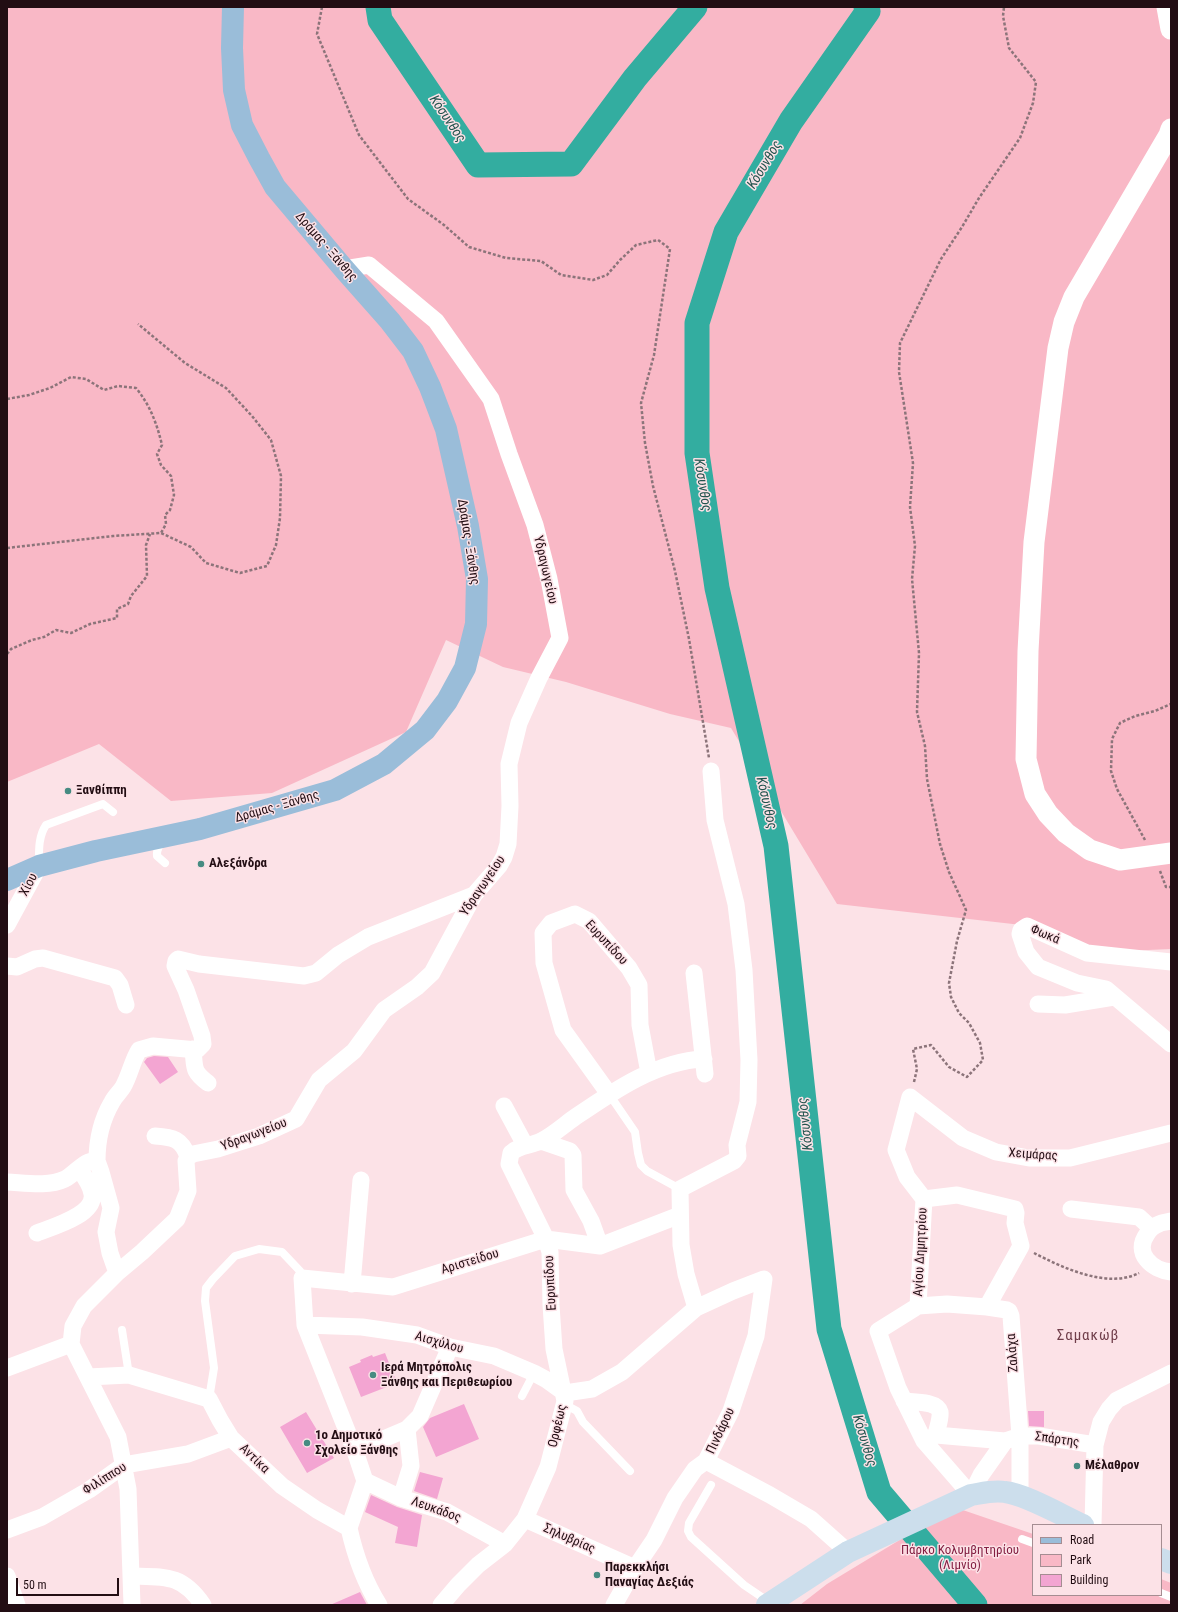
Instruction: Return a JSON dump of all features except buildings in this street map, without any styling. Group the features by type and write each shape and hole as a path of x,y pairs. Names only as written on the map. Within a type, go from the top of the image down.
{"main road":[{"name":"Δράμας - Ξάνθης","path":"7,880 39,866 96,851 200,829 335,790 361,778 384,764 425,730 447,702 465,668 476,624 477,580 468,526 446,429 430,387 413,351 390,321 275,187 242,126 234,90 232,48 233,7"},
{"path":"768,1604 855,1548 971,1495 996,1491 1008,1492 1081,1524"}],"street":[{"path":"1167,7 1171,28"},
{"path":"1162,854 1120,860 1090,850 1066,833 1048,814 1035,794 1026,760 1028,651 1034,542 1058,348 1064,322 1074,297 1169,135 1171,129"},
{"name":"Υδραγωγείου","path":"188,1157 193,1154 218,1149 259,1136 296,1119 319,1080 354,1051 384,1010 417,987 432,973 474,895 499,866 504,857 508,844 510,806 509,764 519,723 539,678 560,638 549,579 535,525 491,400 436,321 369,265 344,269"},
{"path":"696,1308 686,1274 681,1245 680,1189 734,1161 738,1156 737,1145 748,1102 749,1060 743,963 736,904 715,820 711,771"},
{"name":"Χίου","path":"7,925 39,866"},
{"path":"117,1273 110,1253 106,1232 111,1208 97,1161 97,1151 106,1115 113,1100 124,1086 134,1057 139,1050 153,1046 197,1050 203,1044 202,1036 175,966 178,959 199,964 304,976 316,973 338,955 368,937 474,895"},
{"name":"Ευρυπίδου","path":"564,1399 554,1349 550,1252 546,1239 509,1164 511,1153 533,1143 609,1094 649,1073 640,1025 639,985 629,968 589,921 575,914 551,923 543,933 544,963 563,1030 609,1094"},
{"name":"Φωκά","path":"1171,962 1087,953 1049,937 1031,927 1024,927 1020,934 1026,952 1038,967 1077,984 1106,989 1171,1044"},
{"path":"7,966 17,967 35,959 43,958 116,978 120,985 126,1005"},
{"path":"649,1073 678,1064 704,1067 694,973"},
{"path":"1038,1004 1065,1005 1114,997"},
{"path":"193,1049 197,1075 208,1083"},
{"path":"910,1096 896,1150 907,1178 924,1199 957,1195 1015,1209 1015,1223 1021,1246 987,1307 946,1304 918,1306 878,1331 904,1402 971,1495 981,1475 1013,1438"},
{"name":"Χειμάρας","path":"910,1096 963,1138 996,1152 1029,1158 1070,1158 1171,1133"},
{"path":"504,1106 533,1143 570,1151 573,1156 574,1190 590,1221 600,1246"},
{"path":"132,1605 128,1489 118,1438 71,1344 73,1326 84,1306 117,1273 177,1219 188,1192 186,1161 188,1157 185,1147 179,1142 168,1137 155,1136"},
{"path":"7,1182 32,1184 58,1181 70,1176 89,1161 97,1161"},
{"path":"37,1233 82,1214 89,1206 93,1195 90,1186 79,1169"},
{"path":"352,1284 361,1180"},
{"name":"Αγίου Δημητρίου","path":"918,1306 924,1199"},
{"path":"1071,1209 1139,1217 1151,1228"},
{"name":"Αριστείδου","path":"302,1278 393,1287 546,1239 600,1246 680,1215"},
{"path":"1171,1221 1159,1223 1151,1228 1145,1237 1142,1246 1143,1257 1151,1266 1164,1272 1171,1272"},
{"path":"302,1278 305,1325 355,1451 364,1481 349,1528 353,1545 368,1588 379,1605"},
{"name":"Ορφέως","path":"441,1605 478,1565 505,1544 525,1519 548,1467 564,1399 592,1389 622,1372 696,1308 764,1279"},
{"name":"Πινδάρου","path":"614,1605 635,1568 654,1540 675,1498 695,1469 706,1461 731,1411 756,1336 764,1279"},
{"name":"Ζαλάχα","path":"987,1307 1007,1310 1009,1311 1010,1316 1013,1438"},
{"name":"Αισχύλου","path":"305,1325 362,1327 395,1331 417,1336 450,1347 494,1356 547,1380 564,1399"},
{"path":"7,1368 71,1344"},
{"path":"355,1451 407,1428 420,1416 450,1347"},
{"name":"Σπάρτης","path":"1093,1524 1095,1445 1101,1422 1117,1400 1171,1373"},
{"path":"88,1377 129,1375 209,1399"},
{"name":"Αντίκα","path":"209,1399 231,1438 282,1486 317,1510 349,1528"},
{"path":"904,1402 923,1402 940,1410 940,1415 930,1438"},
{"path":"401,1498 411,1466 407,1428"},
{"name":"Σπάρτης","path":"930,1438 1013,1438 1039,1436 1095,1445"},
{"name":"Φιλίππου","path":"7,1530 42,1517 90,1490 124,1465 188,1454 231,1438"},
{"path":"1013,1438 1020,1496"},
{"path":"706,1461 770,1495 811,1519 855,1548"},
{"name":"Λευκάδος","path":"364,1481 401,1498 447,1512 505,1544"},
{"name":"Σηλυβρίας","path":"525,1519 635,1568"},
{"path":"7,1576 17,1605"},
{"path":"131,1576 160,1577 179,1581 192,1590 203,1605"}],"lane":[{"path":"39,866 40,840 42,831 46,825 103,804 113,812"},
{"path":"161,837 161,842 156,849 157,856 165,863"},
{"path":"609,1094 635,1132 638,1153 642,1165 646,1171 680,1189"},
{"path":"209,1399 214,1368 205,1301 206,1288 235,1256 259,1249 282,1252 300,1271 302,1278"},
{"path":"122,1330 129,1375"},
{"path":"522,1396 534,1373"},
{"path":"564,1399 577,1411 583,1422 630,1471"},
{"path":"711,1485 689,1523 688,1531 691,1537 744,1585 768,1604"},
{"path":"1022,1539 1032,1543"}],"path":[{"path":"322,7 317,34 359,135 408,199 444,225 469,247 506,258 542,261 561,275 593,280 607,275 636,245 658,240 670,249 654,356 641,403 645,443 653,486 675,571 689,639 711,771"},
{"path":"910,1096 917,1070 913,1049 931,1045 949,1067 967,1077 983,1060 980,1043 969,1023 959,1013 950,998 949,983 957,941 966,910 949,872 940,844 927,779 924,746 917,712 919,653 912,579 915,546 910,508 913,464 899,372 900,343 941,259 979,198 1020,138 1033,104 1036,82 1009,48 1002,16 1004,7"},
{"path":"7,548 90,538 160,533 191,547 206,563 240,573 267,566 276,545 280,518 281,476 272,440 226,388 186,363 138,324"},
{"path":"7,398 29,395 50,388 71,378 86,379 104,390 118,386 136,388 146,401 159,431 162,445 157,454 161,465 171,476 174,495 170,510 165,515 166,524 160,533"},
{"path":"7,654 11,649 32,640 44,637 56,630 71,633 90,624 117,618 117,609 128,604 131,596 147,576 146,545 150,534"},
{"path":"1162,854 1117,789 1111,771 1112,739 1120,723 1171,704"},
{"path":"1021,1246 1076,1271 1102,1278 1116,1280 1130,1277 1151,1266"}],"green space":[{"path":"7,7 1171,7 1171,949 1102,952 1048,928 837,904 731,728 670,714 566,682 503,667 446,640 406,732 272,793 171,801 99,744 7,782"},
{"name":"Πάρκο Κολυμβητηρίου (Λιμνίο)","path":"954,1507 1032,1534 1032,1596 1162,1596 1162,1579 1171,1583 1171,1605 800,1605 827,1584"}],"waterway":[{"name":"Κόσυνθος","path":"378,7 380,20 478,165 571,164 635,78 695,7"},
{"name":"Κόσυνθος","path":"866,7 868,11 791,121 726,232 697,323 697,453 717,588 776,846 829,1329 879,1492 975,1605"}],"place":[{"name":"Ξανθίππη","path":"68,791"},
{"name":"Αλεξάνδρα","path":"201,864"},
{"name":"Ιερά Μητρόπολις Ξάνθης και Περιθεωρίου","path":"373,1375"},
{"name":"1ο Δημοτικό Σχολείο Ξάνθης","path":"307,1443"},
{"name":"Μέλαθρον","path":"1077,1466"},
{"name":"Παρεκκλήσι Παναγίας Δεξιάς","path":"597,1575"}],"district":[{"name":"Σαμακώβ","path":"1088,1336"}]}
